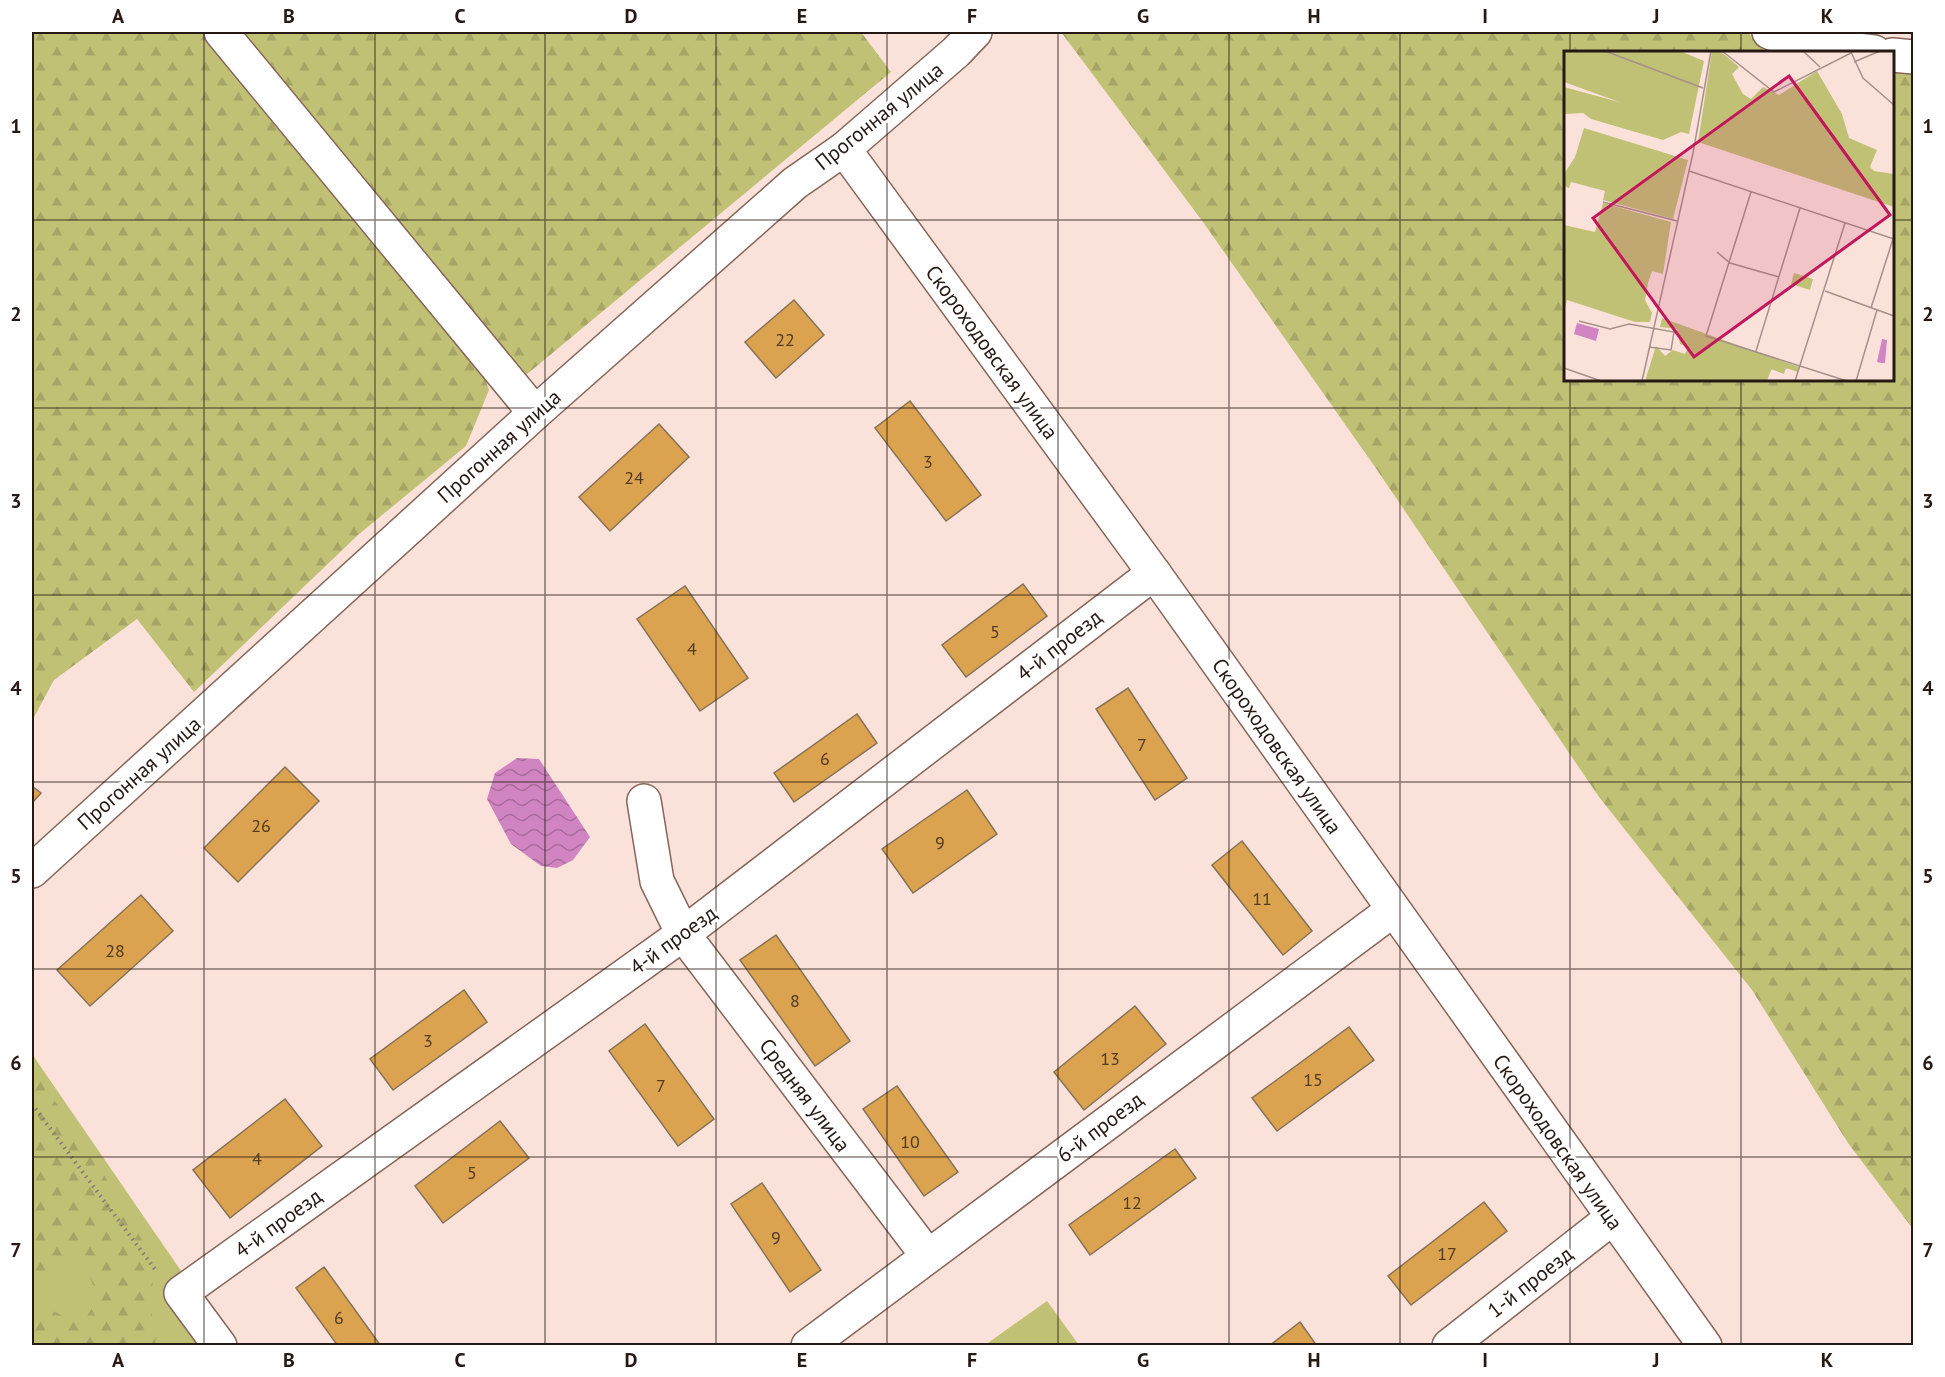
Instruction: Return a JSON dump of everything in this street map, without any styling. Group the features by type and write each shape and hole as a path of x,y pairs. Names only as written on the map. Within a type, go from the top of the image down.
{"street":[{"path":"221,32 535,413"},
{"name":"Прогонная улица","path":"32,871 535,413 795,183 844,149 956,52 975,32"},
{"path":"1769,32 1795,43 1865,51"},
{"path":"1894,55 1914,57"},
{"name":"Скороходовская улица","path":"844,149 1154,573 1705,1346"},
{"name":"4-й проезд","path":"181,1293 683,934 1154,573"},
{"name":"Средняя улица","path":"644,801 657,881 683,934 927,1255"},
{"name":"6-й проезд","path":"808,1346 927,1255 1393,910"},
{"name":"1-й проезд","path":"1449,1346 1612,1218"},
{"path":"181,1293 220,1346"}],"path":[{"path":"32,1104 164,1282 181,1293"}],"green space":[{"path":"32,32 209,32 479,361 489,390 466,446 358,535 194,692 137,619 54,680 32,721"},
{"path":"233,32 861,32 891,72 520,380"},
{"path":"1061,32 1748,32 1764,51 1564,51 1564,381 1894,381 1894,67 1913,66 1913,1229 1848,1143 1752,990 1599,797 1375,467 1203,222"},
{"path":"32,1054 232,1345 32,1345"},
{"path":"32,1069 88,1147 142,1240 150,1263 153,1287 151,1309 156,1335 155,1345 32,1345 32,1303 83,1322 94,1301 94,1294 88,1273 78,1263 71,1260 56,1263 35,1278 35,1267 32,1261 32,1152 40,1119 32,1110"},
{"path":"1047,1301 1079,1345 985,1345"}],"water":[{"path":"517,758 539,759 590,837 573,860 557,868 541,866 511,844 487,799 495,773"}],"building":[{"path":"794,300 824,335 776,378 745,342"},
{"path":"910,401 981,495 946,521 875,428"},
{"path":"659,424 689,457 610,531 579,497"},
{"path":"1023,584 1047,616 966,677 942,645"},
{"path":"685,586 748,678 700,711 637,619"},
{"path":"1128,688 1187,778 1155,800 1096,709"},
{"path":"857,714 877,743 794,802 774,773"},
{"path":"285,767 319,801 238,882 204,848"},
{"path":"32,786 41,793 32,803"},
{"path":"967,790 997,834 913,893 882,849"},
{"path":"1242,841 1312,931 1283,955 1212,865"},
{"path":"141,895 173,931 90,1006 57,970"},
{"path":"776,935 850,1041 815,1066 740,960"},
{"path":"464,990 487,1022 393,1090 370,1059"},
{"path":"1135,1006 1166,1044 1084,1110 1054,1072"},
{"path":"645,1024 714,1119 678,1146 609,1051"},
{"path":"1349,1027 1374,1060 1277,1131 1252,1098"},
{"path":"897,1086 958,1172 924,1196 863,1109"},
{"path":"285,1099 322,1146 230,1218 193,1170"},
{"path":"500,1121 529,1158 443,1223 415,1186"},
{"path":"1175,1149 1196,1178 1090,1255 1069,1225"},
{"path":"762,1183 821,1270 790,1292 731,1204"},
{"path":"1484,1202 1507,1231 1411,1305 1388,1276"},
{"path":"324,1267 381,1346 338,1346 296,1288"},
{"path":"1300,1322 1317,1346 1269,1346"}]}
